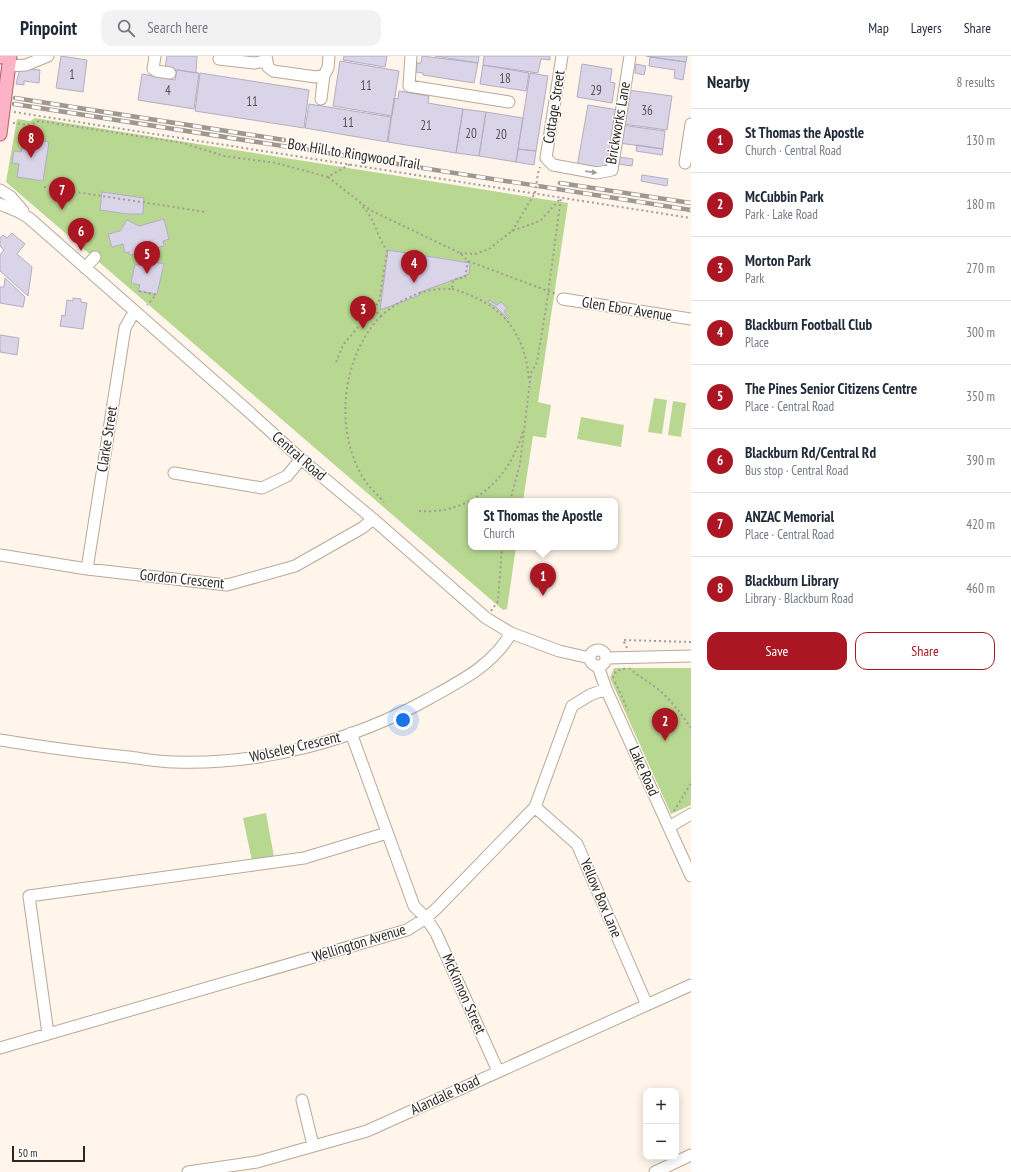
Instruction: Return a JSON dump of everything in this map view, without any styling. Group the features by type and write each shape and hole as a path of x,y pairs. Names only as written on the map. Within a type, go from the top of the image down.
{"main road":[{"path":"3,129 5,59"}],"street":[{"path":"5,59 26,65 48,56"},
{"path":"155,56 153,69 156,72 170,73"},
{"path":"322,99 324,75 328,68 329,56"},
{"name":"Cottage Street","path":"549,162 562,56"},
{"name":"Brickworks Lane","path":"549,162 596,173 612,170 630,56"},
{"path":"411,57 409,86 509,102"},
{"path":"219,59 254,63 266,58 268,67 273,71 316,77 324,75"},
{"path":"685,163 691,124"},
{"name":"Central Road","path":"0,190 11,197 29,218 134,312 301,459 373,519 486,618 511,633 594,662"},
{"name":"Central Road","path":"0,204 15,209 29,218"},
{"path":"85,268 95,257"},
{"name":"Glen Ebor Avenue","path":"563,299 691,319"},
{"name":"Clarke Street","path":"87,569 124,328 134,312"},
{"path":"174,474 262,488 286,476 301,459"},
{"name":"Gordon Crescent","path":"0,555 87,569 227,585 295,566 362,528 373,519"},
{"name":"Wolseley Crescent","path":"0,740 81,752 174,762 254,758 329,742 401,714 459,682 495,656 511,633"},
{"path":"594,662 604,664 606,658 632,656 691,656"},
{"name":"Lake Road","path":"594,662 606,689 673,819 691,876"},
{"name":"Wellington Avenue","path":"0,1048 407,930 426,918 535,807 572,706 590,695 606,689"},
{"name":"McKinnon Street","path":"351,733 414,906 426,918 436,932 498,1071"},
{"name":"Yellow Box Lane","path":"535,807 577,844 647,1005"},
{"path":"673,819 691,814"},
{"path":"48,1034 29,896 304,858 387,833"},
{"name":"Alandale Road","path":"188,1172 257,1162 367,1131 691,985"},
{"path":"302,1100 313,1145"},
{"path":"655,1172 691,1155"}],"path":[{"name":"Box Hill to Ringwood Trail","path":"13,112 535,192 561,198 691,218"},
{"path":"3,129 30,125 39,121 183,144 224,156 276,164 328,177 353,198 371,216 381,242 387,251 379,302 343,345 336,362"},
{"path":"328,177 350,164"},
{"path":"512,231 535,192 538,173"},
{"path":"44,187 206,212"},
{"path":"353,198 382,217 460,253 468,261 549,290 563,299"},
{"path":"460,253 475,254 489,249 512,231 540,221 561,198"},
{"path":"477,498 493,486 513,459 523,431 531,373 537,362 549,290 561,198"},
{"path":"452,289 453,280 465,277 468,261"},
{"path":"384,502 363,477 355,462 345,419 348,390 355,359 366,335 381,316 390,308 417,294 436,289 452,289 468,294 484,302 501,314 509,323 522,346 526,357 529,391"},
{"path":"139,291 156,295 146,305"},
{"path":"373,309 381,316"},
{"path":"511,498 520,464 527,404"},
{"path":"419,511 438,511 468,502"},
{"path":"486,618 498,601 502,550"},
{"path":"628,667 632,656 623,640 691,642"},
{"path":"628,667 616,671 613,675 629,713"},
{"path":"628,667 642,679 659,690 691,728"},
{"path":"673,819 691,783"},
{"path":"670,804 673,819"}],"green space":[{"path":"35,118 568,203 538,402 551,405 546,438 533,436 523,498 468,498 468,550 516,550 507,609 503,610 6,182 17,119 30,121"},
{"path":"654,398 667,400 662,434 648,432"},
{"path":"673,401 686,403 681,437 668,435"},
{"path":"581,417 624,425 621,447 577,439"},
{"path":"614,668 691,668 691,805 671,814 610,678"},
{"path":"266,813 274,857 252,861 243,818"}],"building":[{"path":"61,56 87,60 83,92 56,88"},
{"path":"167,56 197,56 196,73 165,68"},
{"path":"344,56 387,56 385,67 343,60"},
{"path":"422,56 478,63 474,83 423,75 423,73 416,72 417,63 421,63"},
{"path":"435,56 479,56 478,63"},
{"path":"484,56 550,56 550,60 541,59 538,73 483,65"},
{"path":"646,56 687,56 686,62"},
{"path":"650,57 686,62 683,80 674,78 675,70 649,66"},
{"path":"340,61 399,71 392,116 333,106"},
{"path":"582,64 612,69 610,82 615,83 612,103 577,97"},
{"path":"636,64 646,66 644,75 635,73"},
{"path":"483,65 529,73 526,91 480,84"},
{"path":"20,68 40,70 39,83 24,81 24,85 16,84"},
{"path":"177,70 199,73 194,109 138,100 142,74 175,80"},
{"path":"200,73 309,90 304,128 195,111"},
{"path":"530,73 548,76 536,151 518,149"},
{"path":"628,90 672,96 667,130 623,124"},
{"path":"399,91 429,96 428,103 463,109 456,153 388,142 394,98 398,99"},
{"path":"309,104 391,117 387,142 305,128"},
{"path":"588,105 618,110 608,169 577,167"},
{"path":"463,109 486,112 479,156 456,153"},
{"path":"486,112 523,118 516,162 479,156"},
{"path":"621,125 665,131 663,149 619,143"},
{"path":"24,138 49,142 43,181 17,177 19,164 12,163 14,151 21,152"},
{"path":"637,145 663,149 662,155 636,151"},
{"path":"518,149 536,151 534,165 516,162"},
{"path":"619,157 633,159 632,166 618,164"},
{"path":"642,175 668,179 667,186 641,181"},
{"path":"102,192 144,198 143,214 127,214 100,210"},
{"path":"164,219 169,239 163,241 164,246 143,251 145,255 135,258 134,254 130,255 129,252 125,253 123,244 112,247 108,234 120,231 127,220 139,226"},
{"path":"12,233 25,244 17,254 32,267 28,296 0,271 0,255 4,250 0,246 0,238 3,235 7,238"},
{"path":"388,250 470,263 469,274 418,293 420,295 380,310"},
{"path":"146,260 164,264 157,294 138,291 140,285 131,283 135,264 144,266"},
{"path":"5,278 25,297 23,307 0,303 0,287 4,287"},
{"path":"73,298 81,299 81,302 87,303 83,329 60,326 62,315 65,316 67,300 73,301"},
{"path":"367,299 375,304 368,313 361,309"},
{"path":"489,300 497,305 501,302 507,308 504,312 509,318 508,319 496,307 488,302"},
{"path":"0,335 19,338 17,355 0,352"}],"railway":[{"path":"15,98 284,140"},
{"path":"14,104 691,210"},
{"path":"560,183 691,203"}],"place":[{"name":"Blackburn Library","path":"31,158"},
{"name":"ANZAC Memorial","path":"62,210"},
{"name":"Blackburn Rd/Central Rd","path":"81,251"},
{"name":"The Pines Senior Citizens Centre","path":"147,274"},
{"name":"Blackburn Football Club","path":"414,283"},
{"name":"Morton Park","path":"363,329"},
{"name":"St Thomas the Apostle","path":"543,596"},
{"name":"McCubbin Park","path":"665,741"}]}
